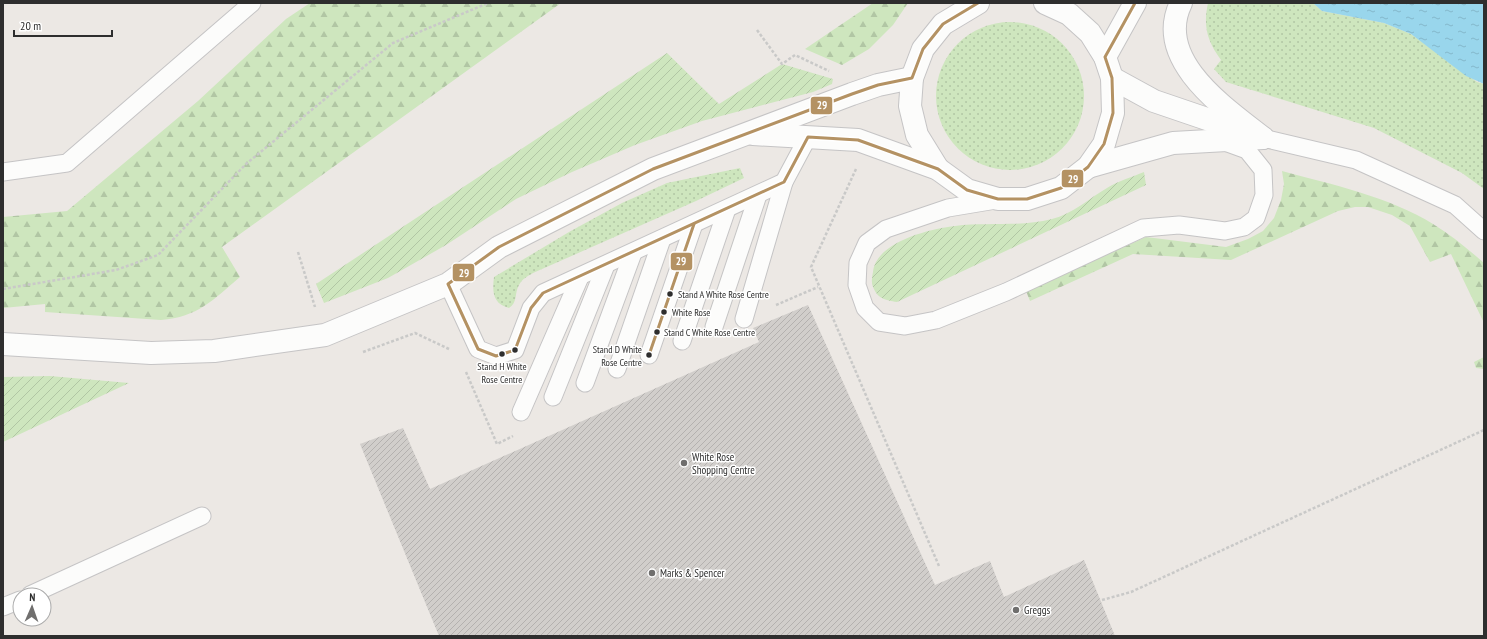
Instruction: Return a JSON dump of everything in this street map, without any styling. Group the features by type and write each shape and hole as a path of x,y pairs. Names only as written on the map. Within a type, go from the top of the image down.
{"street":[{"path":"938,169 917,135 910,106 912,78 923,49 943,24 978,3"},
{"path":"746,134 858,140 938,169 967,190 998,199 1027,199 1061,188 1088,167 1104,144 1113,113 1112,78 1105,57 1090,33 1069,14 1046,3"},
{"path":"1105,57 1135,3"},
{"path":"1181,3 1177,12 1175,37 1188,72 1216,101 1263,138"},
{"path":"3,344 151,353 214,351 325,335 448,284 499,247 653,169 878,85 912,78"},
{"path":"1112,78 1154,102 1263,138"},
{"path":"1088,167 1173,143 1263,138"}],"lane":[{"path":"3,172 67,163 252,3"},
{"path":"744,319 784,182 808,137"},
{"path":"1263,138 1356,160 1455,205 1484,231"},
{"path":"998,199 948,208 886,229 867,243 858,263 857,285 864,308 879,322 905,326 936,320 1006,292 1142,228 1179,225 1225,231 1244,227 1256,218 1259,210 1264,195 1263,170 1247,150 1222,140"},
{"path":"448,284 478,350 496,356 515,350 531,308 544,293 784,182"},
{"path":"714,327 758,195"},
{"path":"682,341 727,209"},
{"path":"650,355 694,224"},
{"path":"617,369 662,239"},
{"path":"585,383 633,253"},
{"path":"553,397 606,265"},
{"path":"521,412 580,277"},
{"path":"47,587 202,516"}],"path":[{"path":"3,289 116,270 158,255 246,164 393,43 488,3"},
{"path":"1102,600 1131,592 1484,430"}],"green space":[{"path":"310,3 561,3 222,247 240,277 213,300 195,311 174,318 161,320 45,312 45,304 3,308 3,217 67,211 198,101 286,19"},
{"path":"873,3 908,3 893,25 869,49 842,65 805,49"},
{"path":"1208,3 1313,3 1322,11 1384,23 1411,34 1477,82 1484,84 1484,189 1462,173 1374,128 1226,82 1214,69 1221,60 1212,46 1207,33 1206,19"},
{"path":"1010,22 1031,25 1045,31 1057,39 1067,49 1075,61 1081,75 1084,96 1081,117 1075,131 1067,143 1057,153 1045,161 1031,167 1010,170 989,167 975,161 963,153 953,143 945,131 939,117 936,96 939,75 945,61 953,49 963,39 975,31 989,25"},
{"path":"667,53 719,104 782,64 833,79 832,84 813,92 702,121 635,145 572,172 516,199 446,245 388,278 324,303 316,284"},
{"path":"740,168 744,178 696,201 529,275 520,283 514,303 509,308 500,304 495,297 493,288 494,277 569,232 622,203 667,183"},
{"path":"1282,171 1340,186 1398,206 1433,224 1453,237 1484,263 1484,323 1451,254 1430,262 1410,226 1392,215 1368,207 1355,207 1338,211 1231,260 1133,254 1030,301 1026,291 1146,237 1226,247 1248,239 1263,231 1274,218 1281,200 1284,184"},
{"path":"1144,172 1146,185 897,302 882,298 877,294 873,287 872,278 876,262 883,253 893,245 905,239 932,230 955,226 979,224 1016,224 1052,219 1074,210 1120,181"},
{"path":"1484,357 1484,369 1476,368 1474,362"},
{"path":"50,376 129,383 3,442 3,377"}],"water":[{"path":"1313,3 1484,3 1484,84 1466,76 1411,34 1384,23 1322,11"}],"building":[{"name":"White Rose Shopping Centre","path":"808,305 935,585 990,561 1004,597 1084,560 1115,636 439,636 360,444 403,428 430,489 759,342 753,328"}],"transit line":[{"name":"29","path":"978,3 943,24 923,49 912,78 878,85 852,94 653,169 499,247 448,284 478,349 496,356 515,350 531,308 543,293 784,182 808,137 858,140 938,169 967,190 998,199 1027,199 1061,188 1088,167 1104,144 1113,113 1112,78 1105,57 1135,3"},
{"name":"29","path":"649,355 694,224"}],"place":[{"name":"Stand A White Rose Centre","path":"670,294"},
{"name":"White Rose","path":"664,312"},
{"name":"Stand C White Rose Centre","path":"657,332"},
{"name":"Stand H White Rose Centre","path":"502,354"},
{"name":"Stand D White Rose Centre","path":"649,355"},
{"name":"White Rose Shopping Centre","path":"684,463"},
{"name":"Marks & Spencer","path":"652,573"},
{"name":"Greggs","path":"1016,610"}]}
